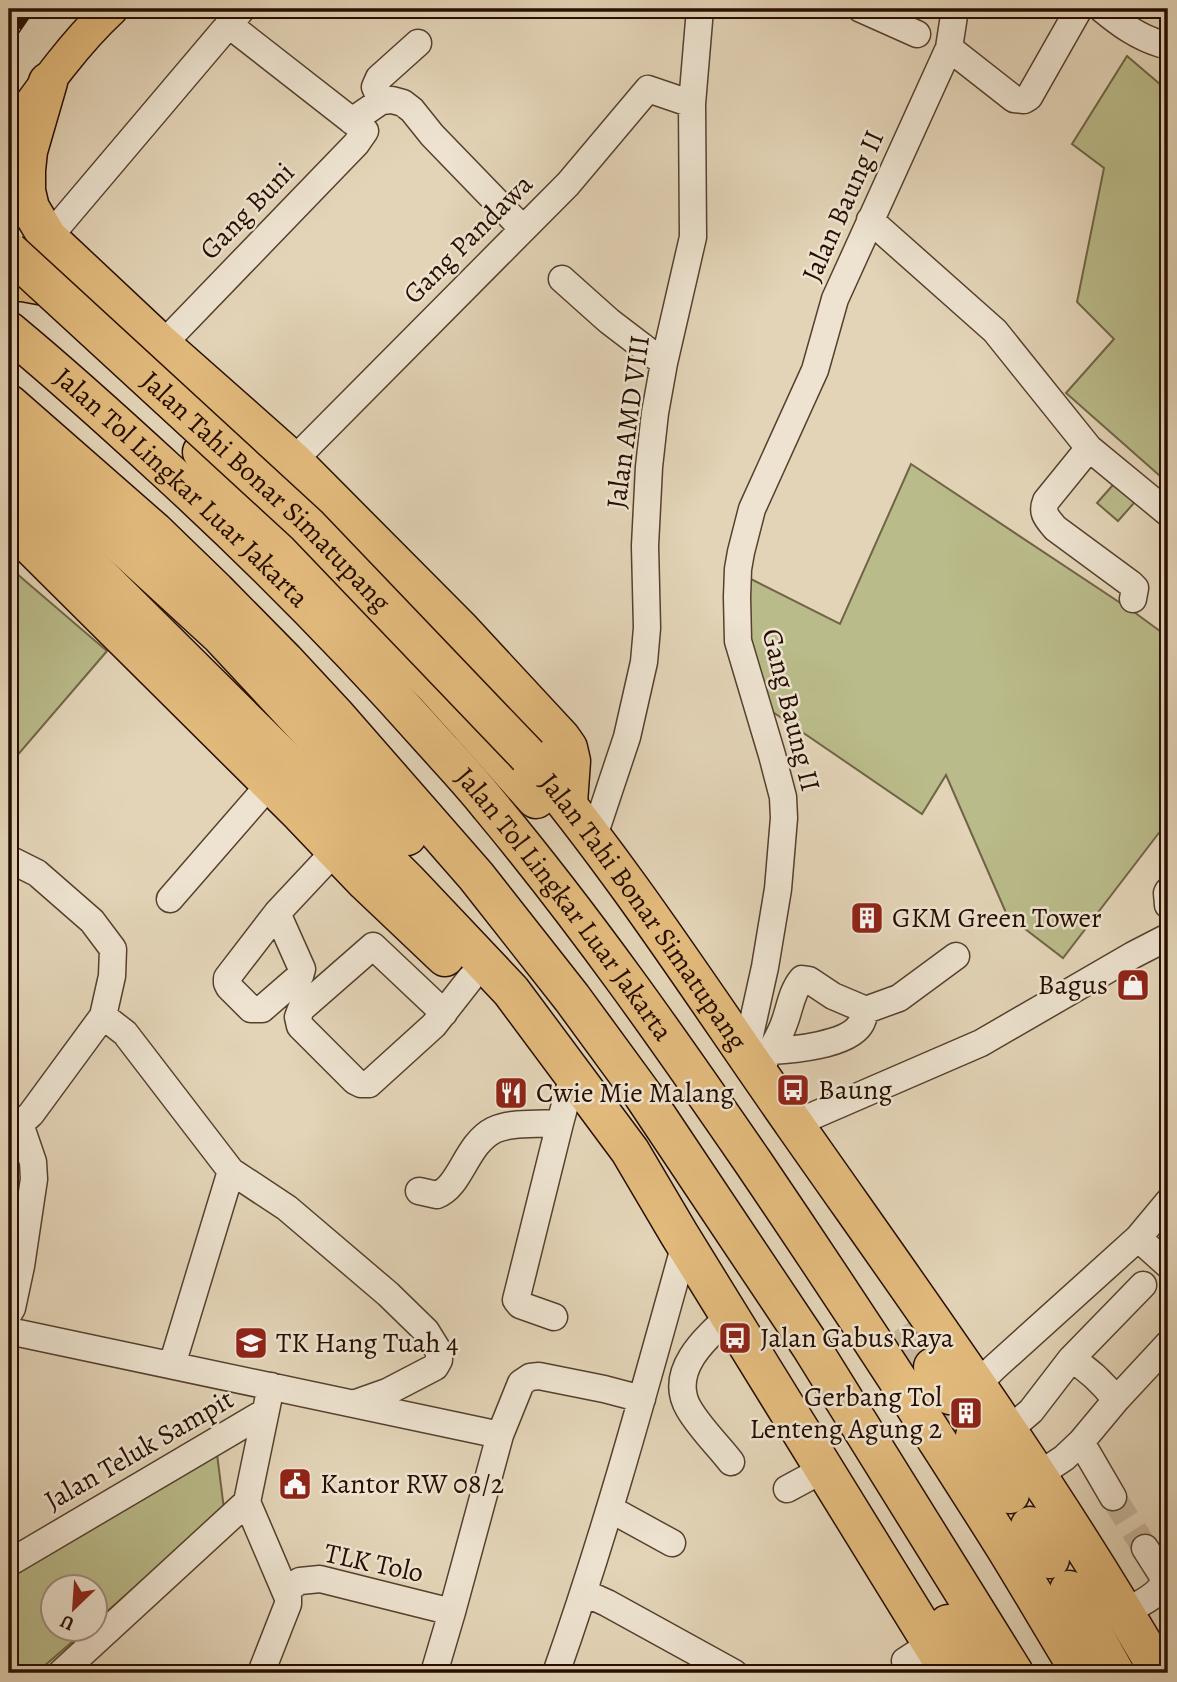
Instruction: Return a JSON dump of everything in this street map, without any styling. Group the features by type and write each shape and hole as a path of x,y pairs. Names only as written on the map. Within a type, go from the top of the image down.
{"highway":[{"path":"48,82 28,152 26,170 26,191 30,208 48,238 162,345 293,461 460,629 561,738 568,748 570,761 568,803"},
{"path":"12,267 125,311"},
{"path":"12,267 40,300 108,360 286,535 435,687 573,839 581,842 593,839"},
{"name":"Jalan Tahi Bonar Simatupang","path":"12,267 307,525 528,756 568,803 758,1058 794,1124 953,1382 992,1433 1026,1499 1159,1655"},
{"name":"Jalan Tol Lingkar Luar Jakarta","path":"9,331 231,531 314,612 367,667 487,802 529,854 594,937 671,1043 848,1304 999,1538 1081,1673"},
{"name":"Jalan Tol Lingkar Luar Jakarta","path":"9,404 154,531 233,608 337,718 476,876 572,998 643,1095 810,1345 1014,1673"},
{"path":"9,443 221,636 453,886 494,938 505,961 511,991"},
{"path":"9,486 404,899 470,979 511,991"},
{"path":"10,523 335,850 404,899 511,991 630,1151 824,1469 929,1659"},
{"path":"758,1058 761,1097 776,1132 890,1296 906,1324"},
{"path":"630,1151 648,1163 684,1202 981,1673"},
{"path":"1026,1499 1059,1574 1115,1673"}],"main road":[{"path":"11,136 48,82 101,15"}],"street":[{"name":"Jalan AMD VIII","path":"593,839 627,737 644,662 647,628 645,546 655,414 693,237 692,104 700,9"},
{"path":"860,9 916,33"},
{"name":"Jalan Baung II","path":"789,429 815,370 835,299 949,48 955,9"},
{"path":"949,48 1014,99 1024,100 1029,97 1079,9"},
{"path":"1102,9 1125,27 1149,40 1161,44 1168,40"},
{"path":"48,238 235,16 352,121 381,101 392,100 412,110 432,135 523,229"},
{"path":"381,101 375,87 379,78 418,43"},
{"name":"Gang Pandawa","path":"293,461 568,184 648,89 692,104"},
{"name":"Gang Buni","path":"162,345 356,144 365,131 352,121"},
{"path":"870,220 995,331 1089,448 1168,513"},
{"path":"562,279 609,321 664,363"},
{"name":"Gang Baung II","path":"758,1058 765,967 778,890 784,818 783,797 738,641 738,569 752,509 789,429"},
{"path":"1089,448 1046,501 1043,510 1055,527 1131,584 1135,588 1133,599"},
{"path":"170,900 270,784"},
{"path":"277,913 335,850"},
{"path":"9,859 37,873 92,921 113,949 112,976 103,1016 31,1114 15,1121 33,1161 34,1179 21,1266 9,1313"},
{"path":"1168,891 1168,905"},
{"path":"404,899 373,946 301,1009 298,1017 300,1026 355,1081 369,1084 434,1025 470,979"},
{"path":"794,1124 981,1043 1168,937"},
{"path":"373,946 444,1013"},
{"path":"758,1058 786,1020 796,986 802,979 809,980 833,996 866,1010 899,998 956,956"},
{"path":"758,1058 831,1042 849,1034 860,1027 866,1010"},
{"path":"103,1016 125,1032 231,1171 287,1208 388,1294 426,1331 439,1352 435,1367 387,1392 354,1404"},
{"path":"554,1317 520,1305 516,1300 573,1075"},
{"path":"419,1191 436,1195 448,1189 473,1149 487,1134 495,1130 504,1126 560,1122"},
{"path":"172,1365 231,1171"},
{"path":"953,1382 994,1368 1138,1238 1168,1202"},
{"path":"1138,1238 1168,1265"},
{"path":"556,1673 585,1593 610,1509 625,1395 685,1244"},
{"path":"992,1433 1031,1411 1071,1359 1143,1285"},
{"path":"730,1316 692,1356 682,1388 689,1408 730,1462"},
{"path":"9,1331 172,1365 268,1399 354,1404 500,1434"},
{"path":"1026,1499 1168,1344"},
{"path":"1071,1359 1087,1368 1116,1400"},
{"path":"433,1673 500,1434 521,1383 530,1377 539,1376 625,1395"},
{"path":"261,1673 288,1604 285,1590 247,1502 268,1399"},
{"name":"Jalan Teluk Sampit","path":"9,1563 268,1399"},
{"path":"1081,1442 1114,1497"},
{"path":"787,1489 824,1469"},
{"path":"61,1673 247,1502"},
{"path":"610,1509 672,1543"},
{"path":"1125,1612 1155,1593 1164,1582 1145,1548"},
{"name":"TLK Tolo","path":"285,1590 300,1581 320,1579 452,1612"},
{"path":"585,1593 734,1673"}],"green space":[{"path":"1127,56 1168,91 1168,483 1066,393 1114,339 1077,302 1104,168 1072,144"},
{"path":"911,464 1168,637 1168,821 1063,958 1007,915 946,775 922,814 745,693 741,574 840,624"},
{"path":"1120,477 1141,495 1118,521 1097,503"},
{"path":"9,567 107,651 9,765"},
{"path":"216,1446 224,1509 108,1611 108,1574 38,1574 38,1644 70,1644 36,1673 9,1673 9,1577"}],"tunnel":[{"path":"906,1324 933,1367"},
{"path":"950,1395 975,1436"},
{"path":"1113,1497 1145,1548"}],"railway":[{"path":"9,14 12,9"},
{"path":"9,41 31,9"}],"place":[{"name":"GKM Green Tower","path":"867,918"},
{"name":"Bagus","path":"1133,985"},
{"name":"Baung","path":"793,1090"},
{"name":"Cwie Mie Malang","path":"511,1093"},
{"name":"Jalan Gabus Raya","path":"735,1338"},
{"name":"TK Hang Tuah 4","path":"251,1343"},
{"name":"Gerbang Tol Lenteng Agung 2","path":"966,1413"},
{"name":"Kantor RW 08/2","path":"295,1484"}]}
